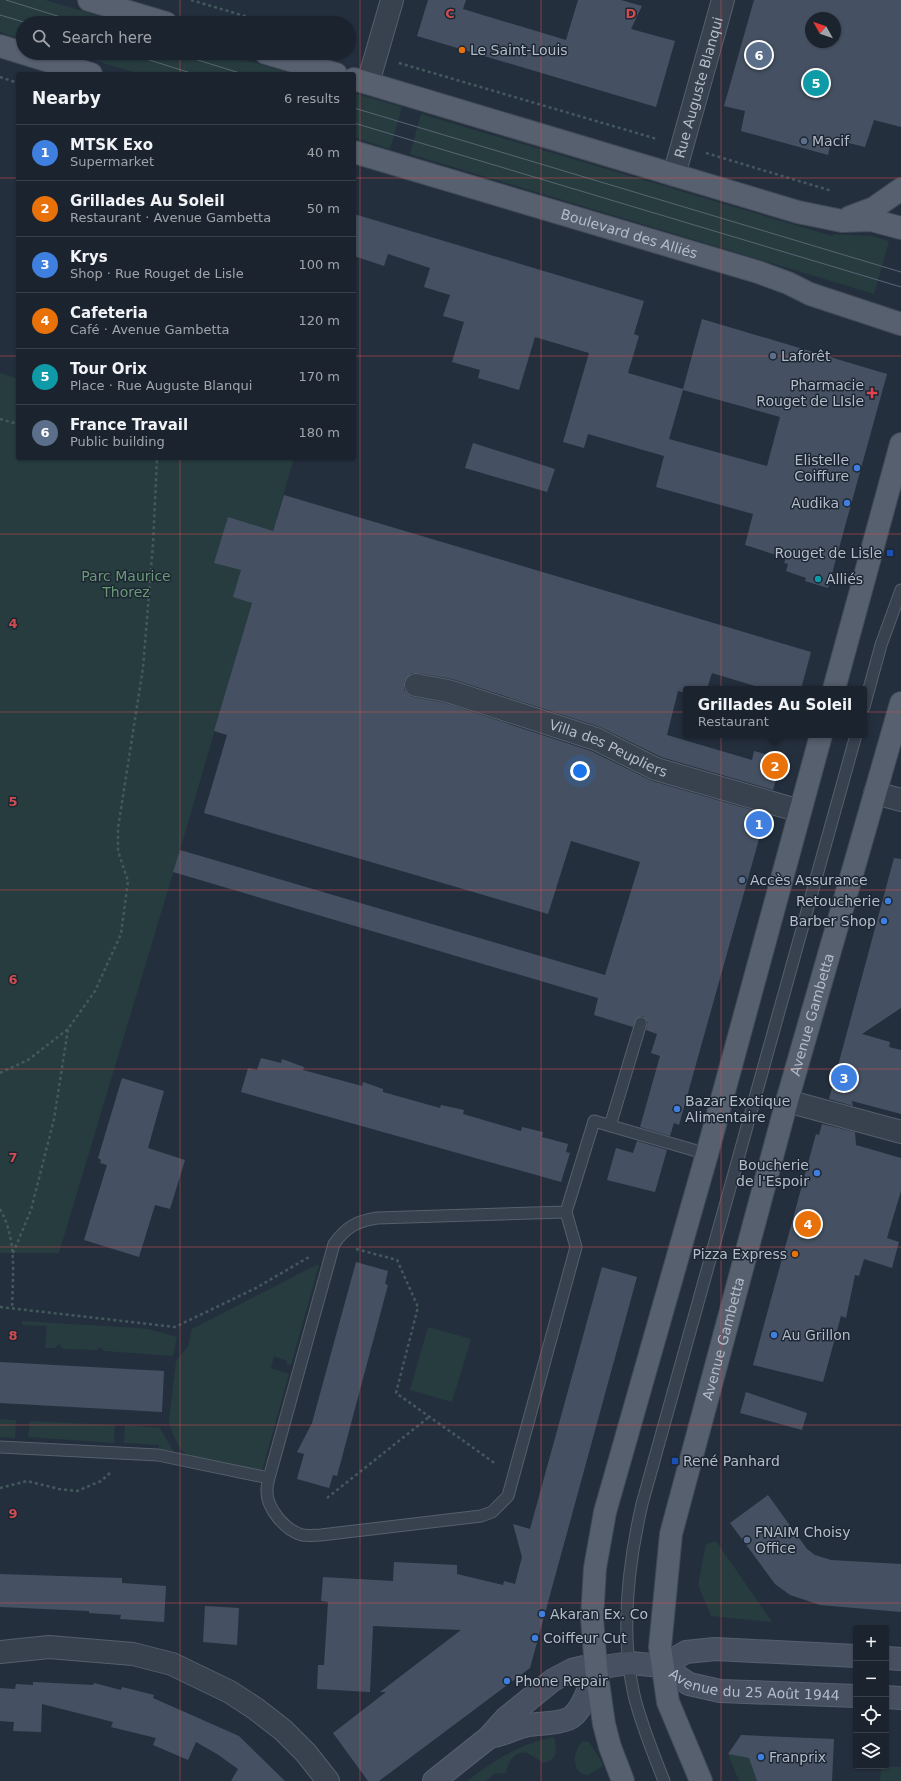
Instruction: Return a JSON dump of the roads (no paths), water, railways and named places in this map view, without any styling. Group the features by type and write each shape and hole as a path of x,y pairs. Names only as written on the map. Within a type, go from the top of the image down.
{"main road":[{"path":"89,0 143,16"},
{"path":"1,51 16,55"},
{"path":"36,60 83,72"},
{"path":"289,60 329,72"},
{"path":"361,81 798,212 842,221 871,220 901,228"},
{"name":"Boulevard des Alliés","path":"356,153 758,272 788,283 810,294 901,324"},
{"path":"842,221 874,208 901,189"},
{"path":"835,686 901,444"},
{"name":"Avenue Gambetta","path":"701,1781 668,1702 662,1666 660,1647 671,1534 787,1102 901,703"},
{"path":"623,1781 610,1747 603,1717 596,1668 592,1618 593,1587 597,1550 605,1512 707,1154 820,738"},
{"name":"Avenue du 25 Août 1944","path":"853,1656 715,1649 686,1652 662,1666 689,1684 720,1691 853,1696"},
{"path":"889,1658 901,1659"},
{"path":"434,1781 488,1738 506,1718 562,1675 584,1666 596,1668 630,1663 662,1666"},
{"path":"488,1738 526,1726 573,1717 582,1706 596,1668"},
{"path":"889,1697 901,1698"}],"street":[{"path":"361,81 376,56 392,0"},
{"name":"Rue Auguste Blanqui","path":"674,175 723,0"},
{"name":"Villa des Peupliers","path":"416,685 448,691 596,739 656,770 800,811"},
{"path":"875,793 901,800"},
{"path":"787,1102 901,1132"},
{"path":"0,1652 49,1646 133,1654 172,1664 230,1692 256,1709 283,1730 306,1753 328,1781"}],"lane":[{"path":"867,697 882,645 901,590"},
{"path":"664,1781 640,1715 634,1694 630,1663 627,1616 634,1541 642,1504 855,738"},
{"path":"610,1126 641,1023"},
{"path":"566,1212 377,1218 351,1225 343,1232 334,1244 266,1491 270,1504 278,1518 289,1529 302,1535 321,1536 481,1516 492,1512 508,1496 576,1247 566,1212 594,1121 707,1154"},
{"path":"0,1446 158,1455 269,1478"}],"tram line":[{"path":"6,0 57,16"},
{"path":"0,15 16,20"},
{"path":"149,60 188,72"},
{"path":"198,60 237,72"},
{"path":"356,109 901,272"},
{"path":"356,124 901,287"}],"place":[{"name":"Le Saint-Louis","path":"462,50"},
{"name":"France Travail","path":"759,55"},
{"name":"Tour Orix","path":"816,83"},
{"name":"Macif","path":"804,141"},
{"name":"Laforêt","path":"773,356"},
{"name":"Pharmacie Rouget de LIsle","path":"872,393"},
{"name":"Elistelle Coiffure","path":"857,468"},
{"name":"Audika","path":"847,503"},
{"name":"Rouget de Lisle","path":"890,553"},
{"name":"Alliés","path":"818,579"},
{"name":"Grillades Au Soleil","path":"775,766"},
{"name":"MTSK Exo","path":"759,824"},
{"name":"Accès Assurance","path":"742,880"},
{"name":"Retoucherie","path":"888,901"},
{"name":"Barber Shop","path":"884,921"},
{"name":"Krys","path":"844,1078"},
{"name":"Bazar Exotique Alimentaire","path":"677,1109"},
{"name":"Boucherie de l'Espoir","path":"817,1173"},
{"name":"Cafeteria","path":"808,1224"},
{"name":"Pizza Express","path":"795,1254"},
{"name":"Au Grillon","path":"774,1335"},
{"name":"René Panhard","path":"675,1461"},
{"name":"FNAIM Choisy Office","path":"747,1540"},
{"name":"Akaran Ex. Co","path":"542,1614"},
{"name":"Coiffeur Cut","path":"535,1638"},
{"name":"Phone Repair","path":"507,1681"},
{"name":"Franprix","path":"761,1757"}],"park label":[{"name":"Parc Maurice Thorez","path":"126,584"}]}
